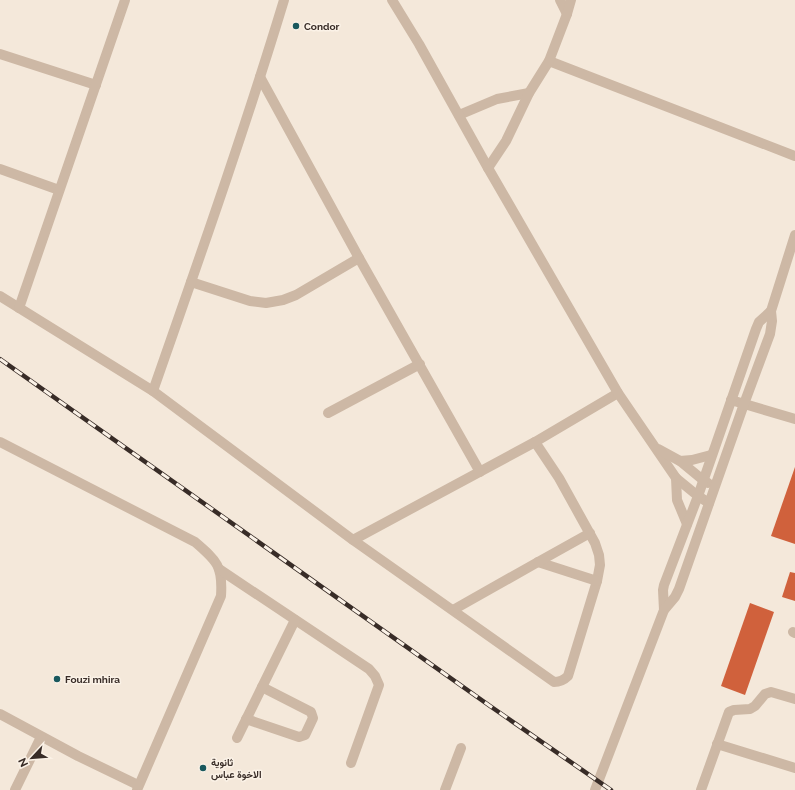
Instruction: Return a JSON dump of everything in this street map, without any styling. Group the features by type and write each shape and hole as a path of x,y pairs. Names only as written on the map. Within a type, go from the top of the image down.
{"street":[{"path":"19,308 125,0"},
{"path":"153,391 260,77 284,0"},
{"path":"392,0 419,44 488,168 618,393 657,448 676,478 709,503"},
{"path":"560,0 567,14"},
{"path":"488,168 506,141 529,94 549,61 571,0"},
{"path":"0,54 96,85"},
{"path":"549,61 795,156"},
{"path":"260,77 480,472"},
{"path":"459,114 497,99 529,94"},
{"path":"0,168 59,190"},
{"path":"595,790 614,737 664,610 675,597 679,589 770,334 772,321 771,310 795,235"},
{"path":"191,282 250,301 266,303 283,300 296,295 360,258"},
{"path":"0,296 153,391 353,540 554,682 560,682 568,676 597,581 600,566 599,555 595,543 559,478 535,442"},
{"path":"664,610 664,585 698,496 759,322 771,310"},
{"path":"328,413 420,364"},
{"path":"353,540 535,442 618,393"},
{"path":"731,400 795,419"},
{"path":"0,442 195,542 212,557 220,570 222,578 221,596 138,788 0,714"},
{"path":"657,448 680,461 703,480 715,486"},
{"path":"680,461 711,456"},
{"path":"676,478 677,500 687,524"},
{"path":"453,610 590,534"},
{"path":"538,562 597,581"},
{"path":"220,570 369,669 375,676 379,685 351,763"},
{"path":"237,738 295,620"},
{"path":"246,719 299,737 305,735 314,718 311,712 262,687"},
{"path":"701,790 729,712 732,710 750,709 755,706 765,694 771,692 795,699"},
{"path":"15,790 41,737"},
{"path":"717,744 795,768"},
{"path":"445,790 461,748"}],"building":[{"path":"795,467 795,544 771,536"},
{"path":"790,572 795,573 795,601 782,597"},
{"path":"750,603 774,612 745,695 721,686"}],"railway":[{"path":"0,359 611,790"}],"place":[{"name":"Condor","path":"296,26"},
{"name":"Fouzi mhira","path":"57,679"},
{"name":"ثانوية الاخوة عباس","path":"203,768"}]}
